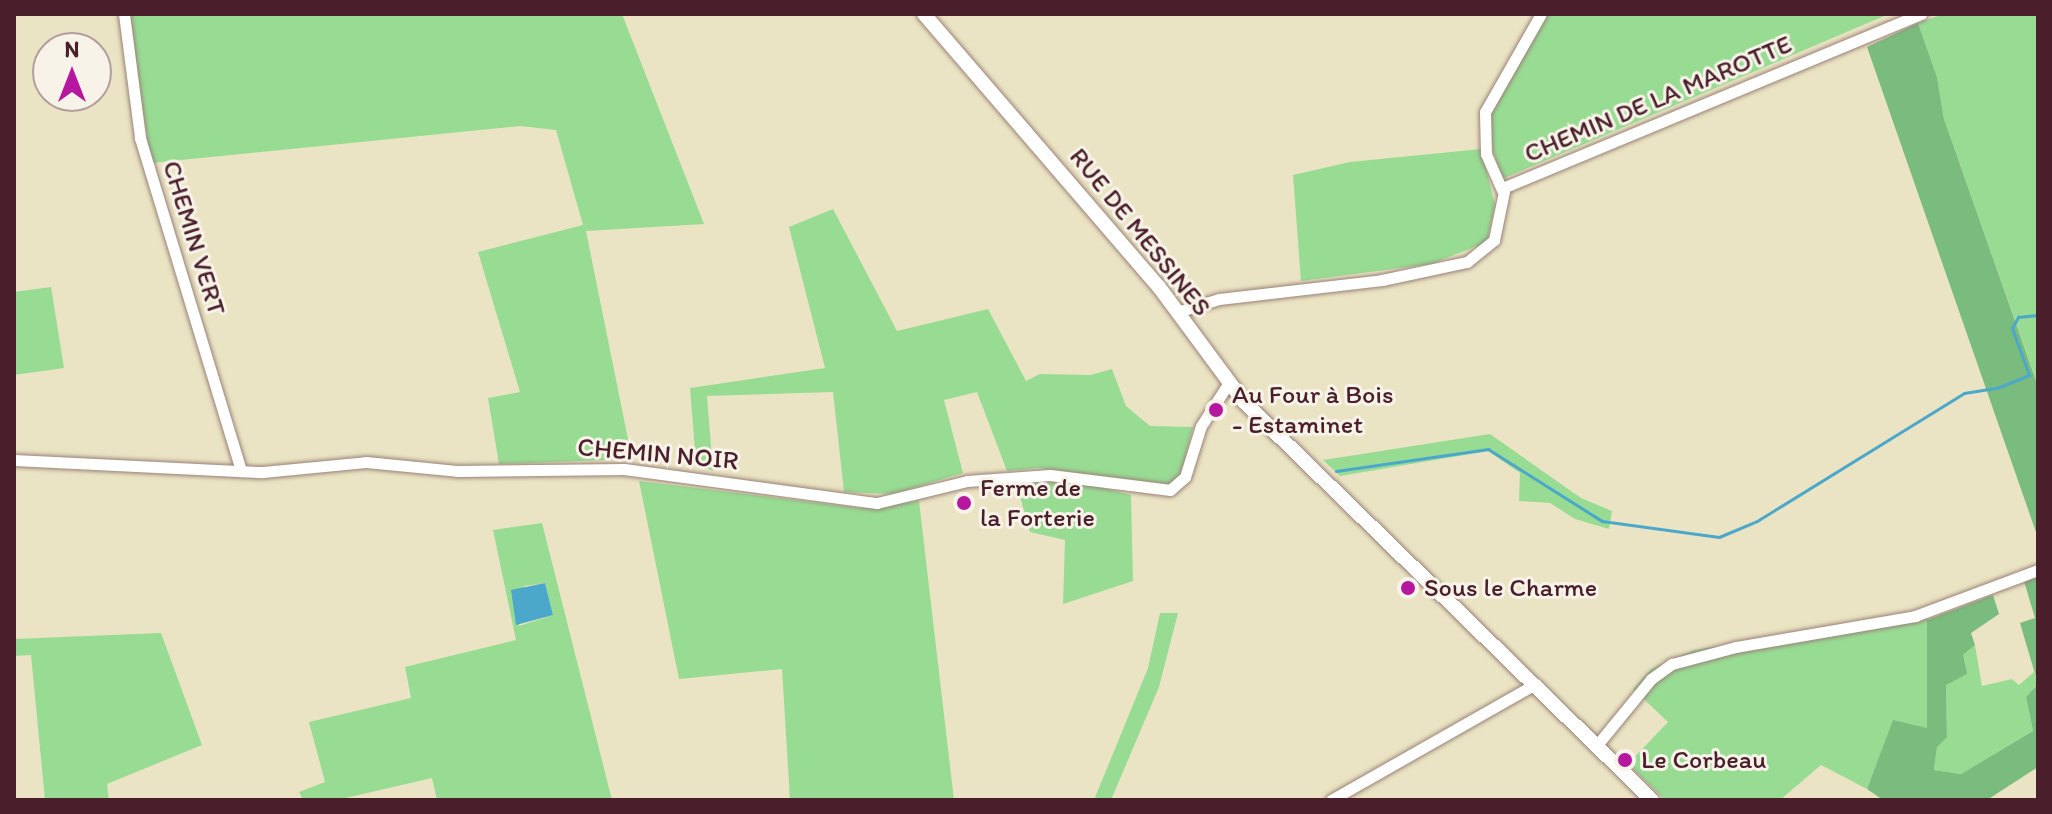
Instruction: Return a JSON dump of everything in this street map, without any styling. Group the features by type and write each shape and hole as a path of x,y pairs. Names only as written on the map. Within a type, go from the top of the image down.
{"main road":[{"name":"RUE DE MESSINES","path":"924,14 1177,312 1228,384 1652,800"}],"street":[{"name":"CHEMIN VERT","path":"124,14 140,138 241,471"},
{"name":"CHEMIN DE LA MAROTTE","path":"1177,312 1219,299 1382,280 1467,262 1494,240 1502,190 1486,154 1485,112 1541,14"},
{"name":"CHEMIN DE LA MAROTTE","path":"1502,190 1921,14"},
{"name":"CHEMIN NOIR","path":"14,460 241,471 366,462 449,471 610,468 877,503 967,481 1058,475 1170,490 1185,477 1201,426 1228,384"},
{"path":"1597,745 1659,671 1736,647 1915,616 2038,570"},
{"path":"1331,800 1535,684"}],"green space":[{"path":"128,14 622,14 704,224 586,231 632,459 499,464 488,398 520,392 478,252 583,225 556,130 520,126 151,163"},
{"path":"1544,14 1889,14 1502,179 1488,134 1490,105"},
{"path":"1943,14 2038,14 2038,385 1944,119 1937,77 1918,23"},
{"path":"1918,23 1937,77 1944,119 2038,386 2038,538 1867,47"},
{"path":"1481,149 1495,205 1487,242 1431,264 1301,281 1293,175 1350,162"},
{"path":"833,209 897,331 988,309 1026,381 1040,374 1090,375 1112,369 1126,406 1150,426 1193,427 1180,478 1169,484 1038,468 1007,471 977,392 944,400 963,473 893,494 844,492 833,392 707,396 713,471 696,463 690,388 825,368 789,227"},
{"path":"51,287 64,368 14,375 14,292"},
{"path":"1490,434 1581,498 1612,511 1609,529 1575,519 1550,503 1519,501 1520,473 1488,451 1340,476 1323,460"},
{"path":"639,481 859,508 919,501 954,800 790,800 782,669 679,679"},
{"path":"1016,482 1082,483 1131,495 1133,581 1063,604 1065,540 1030,532"},
{"path":"542,523 612,800 437,800 432,778 337,800 303,800 299,792 325,782 309,722 411,698 405,667 516,640 493,530","holes":["545,583 553,615 519,626 524,586"]},
{"path":"2038,574 2038,684 2020,623 2035,618 2024,581"},
{"path":"1993,595 1999,614 1971,633 1975,645 1963,655 1967,674 1946,685 1947,737 1937,747 1934,770 1961,774 2033,731 2026,697 2038,684 2038,767 1987,800 1883,800 1867,789 1893,720 1927,728 1927,620"},
{"path":"1928,608 1927,729 1893,721 1867,789 1821,765 1780,800 1665,800 1628,764 1668,722 1633,689 1651,669 1694,650 1889,619"},
{"path":"1160,613 1178,613 1159,687 1111,800 1094,800 1148,668"},
{"path":"161,633 202,745 107,784 109,800 45,800 31,655 14,656 14,639"},
{"path":"1975,645 1982,686 2012,679 2019,685 2034,672 2038,684 2026,697 2033,731 1961,774 1934,770 1937,746 1947,737 1946,685 1963,655"}],"water":[{"path":"545,583 553,615 516,625 511,590"}],"waterway":[{"path":"1336,471 1488,449 1602,521 1719,537 1757,521 1964,393 1997,388 2029,375 2012,328 2018,317 2038,315"}],"place":[{"name":"Au Four à Bois - Estaminet","path":"1216,410"},
{"name":"Ferme de la Forterie","path":"964,503"},
{"name":"Sous le Charme","path":"1408,588"},
{"name":"Le Corbeau","path":"1625,760"}]}
